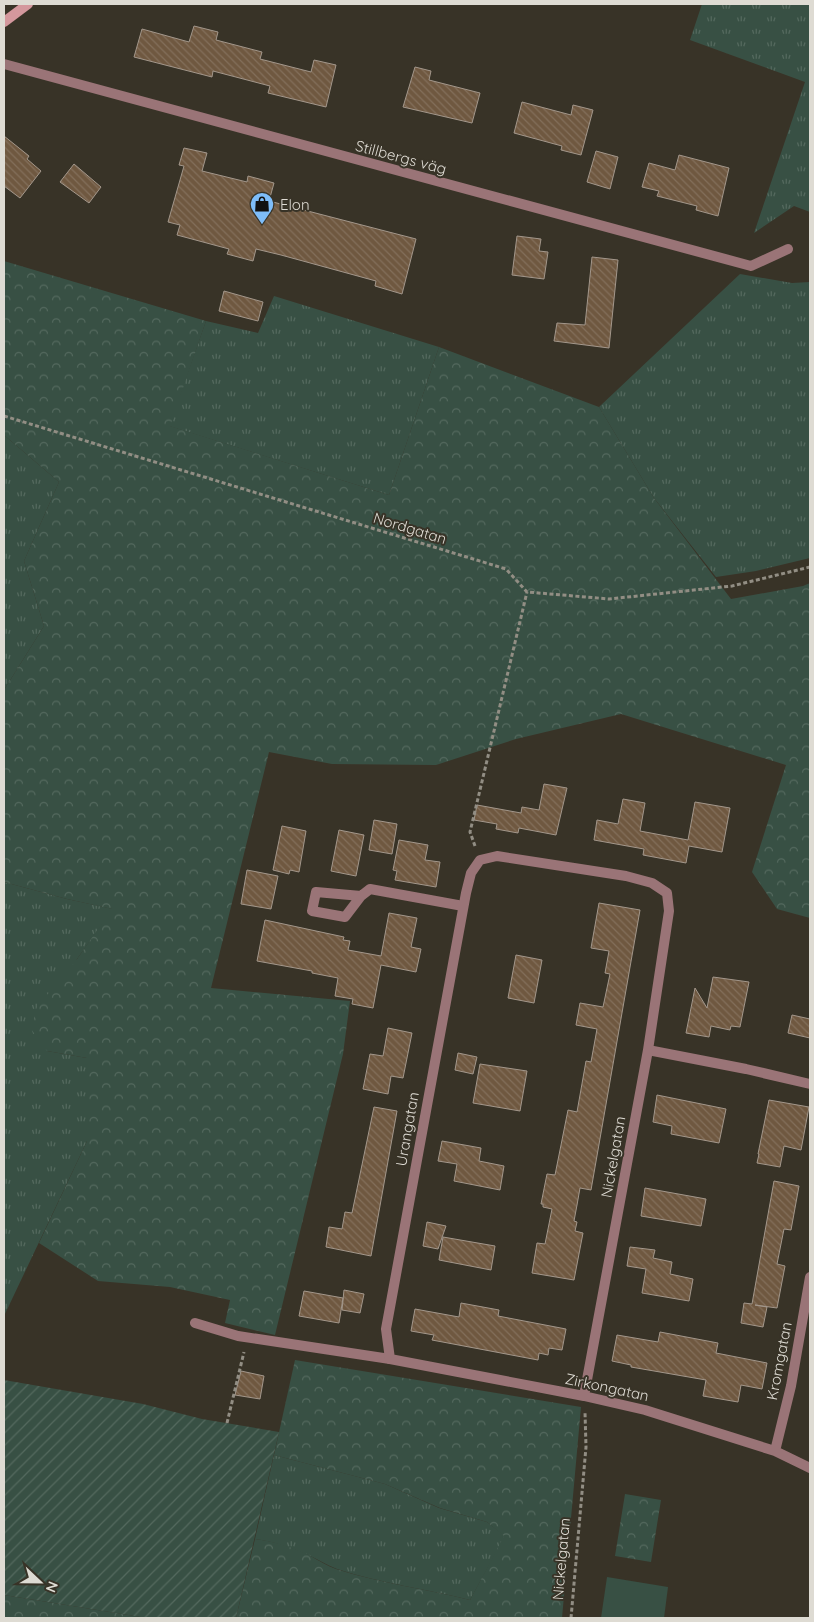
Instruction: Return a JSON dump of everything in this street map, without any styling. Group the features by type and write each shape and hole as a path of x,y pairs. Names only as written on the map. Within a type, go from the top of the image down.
{"street":[{"path":"4,22 28,4"},
{"name":"Stillbergs väg","path":"4,64 751,266 788,249"},
{"name":"Nickelgatan","path":"480,860 498,856 626,876 652,882 667,893 669,911 648,1050 584,1396"},
{"name":"Urangatan","path":"390,1359 386,1329 464,906 471,873 480,860"},
{"path":"361,896 370,889 464,906"},
{"path":"648,1050 746,1069 810,1084"},
{"name":"Kromgatan","path":"775,1451 791,1386 810,1277"},
{"name":"Zirkongatan","path":"195,1323 238,1336 390,1359 584,1396 645,1410 775,1451 810,1468"}],"path":[{"name":"Nordgatan","path":"4,416 506,569 527,592"},
{"path":"480,860 470,832 527,592 618,598 732,586 810,567"},
{"path":"227,1423 248,1337"},
{"name":"Nickelgatan","path":"571,1618 586,1447 584,1396"}],"green space":[{"path":"702,4 810,4 810,212 794,206 754,233 805,82 690,40"},
{"path":"4,261 206,321 170,426 389,495 439,347 599,407 654,498 731,599 803,586 810,583 810,918 777,909 752,872 786,765 621,714 516,739 436,765 332,764 269,752 211,988 350,1001 343,1054 275,1335 225,1323 230,1300 170,1287 98,1281 39,1243 87,1141 87,1058 47,1051 31,1029 37,1007 77,959 112,909 4,882 4,690 44,626 24,561 59,482 4,435"},
{"path":"740,274 792,283 810,282 810,558 756,571 716,577 654,498 599,407"},
{"path":"274,296 439,347 389,495 169,426 206,321 258,333"},
{"path":"4,435 59,482 24,561 44,626 4,690"},
{"path":"4,882 113,909 77,959 47,1051 87,1058 87,1141 4,1316"},
{"path":"295,1360 581,1407 562,1618 236,1618 255,1539 289,1547 333,1568 353,1574 470,1600 504,1536 487,1522 440,1508 385,1484 274,1455"},
{"path":"4,1380 143,1404 202,1419 279,1432 236,1618 147,1618 4,1595"},
{"path":"274,1455 385,1484 439,1508 487,1522 505,1536 470,1600 337,1569 293,1549 255,1539"},
{"path":"625,1494 661,1500 651,1562 615,1556"},
{"path":"607,1577 668,1587 664,1618 601,1618"},
{"path":"4,1595 147,1618 4,1618"}],"building":[{"path":"194,26 218,32 216,40 262,52 260,59 311,72 314,60 336,65 326,107 268,93 270,86 213,71 212,77 134,57 142,29 189,42"},
{"path":"415,67 431,71 429,80 480,93 472,123 403,107"},
{"path":"522,102 571,115 573,105 593,110 581,155 561,150 562,146 514,133"},
{"path":"4,136 29,156 27,159 41,171 20,198 4,186"},
{"path":"184,148 207,153 202,171 247,182 248,176 274,183 269,201 416,239 402,294 375,286 376,281 281,255 256,249 253,261 227,254 229,249 177,235 180,225 168,222 184,166 179,165"},
{"path":"596,151 618,157 610,189 587,182"},
{"path":"679,155 729,168 718,216 696,210 697,206 657,196 659,191 642,187 649,163 675,170"},
{"path":"74,164 101,187 89,203 60,182"},
{"path":"517,236 541,239 539,251 548,252 544,279 512,275"},
{"path":"592,257 618,260 609,348 554,341 557,323 585,325"},
{"path":"224,291 263,302 258,321 219,311"},
{"path":"544,784 567,788 556,835 519,828 518,833 496,829 497,824 474,820 477,805 521,813 522,807 539,810"},
{"path":"623,799 645,803 640,831 688,840 695,802 730,808 722,852 689,846 686,863 643,855 644,849 594,840 597,820 618,824"},
{"path":"374,820 397,824 392,854 369,850"},
{"path":"282,826 306,831 299,872 290,870 289,874 273,870"},
{"path":"339,830 364,835 356,876 331,871"},
{"path":"399,840 428,845 425,860 440,862 436,887 395,880 397,871 393,870"},
{"path":"247,870 278,876 271,909 241,904"},
{"path":"599,903 640,910 591,1190 580,1188 574,1221 577,1222 575,1231 583,1233 574,1280 532,1273 537,1243 545,1244 552,1209 543,1207 543,1204 541,1204 547,1174 555,1175 568,1110 577,1112 586,1061 591,1062 597,1029 576,1025 580,1003 603,1007 610,974 605,973 609,951 591,948"},
{"path":"389,913 417,918 411,947 421,949 416,972 381,965 373,1008 352,1004 353,999 335,996 338,978 312,973 312,971 257,961 265,920 344,937 343,940 350,941 348,950 381,956"},
{"path":"516,955 542,960 534,1003 508,998"},
{"path":"713,977 749,982 740,1027 731,1026 730,1030 711,1026 709,1037 686,1033 695,988 707,1008"},
{"path":"792,1015 810,1019 810,1038 788,1033"},
{"path":"388,1028 412,1033 403,1078 391,1076 388,1094 363,1089 370,1054 383,1056"},
{"path":"458,1053 477,1057 473,1074 455,1070"},
{"path":"480,1064 527,1071 520,1111 473,1103"},
{"path":"657,1095 726,1109 719,1143 671,1134 672,1126 653,1122"},
{"path":"769,1100 809,1107 801,1150 784,1146 780,1167 757,1163"},
{"path":"374,1107 397,1111 371,1256 326,1247 329,1227 342,1229 345,1212 352,1213"},
{"path":"442,1141 481,1148 479,1161 504,1166 500,1190 454,1181 457,1164 438,1161"},
{"path":"774,1181 799,1186 791,1230 784,1229 777,1264 785,1266 777,1308 755,1305 767,1307 763,1327 741,1323 744,1303 752,1304"},
{"path":"645,1188 706,1199 701,1226 641,1216"},
{"path":"427,1222 446,1226 438,1249 423,1246"},
{"path":"443,1237 495,1246 491,1270 439,1260"},
{"path":"630,1247 655,1250 653,1258 672,1262 670,1274 693,1279 689,1301 642,1293 646,1269 627,1266"},
{"path":"344,1290 364,1294 360,1313 342,1310"},
{"path":"304,1291 343,1298 339,1323 299,1316"},
{"path":"461,1303 499,1310 498,1316 566,1329 562,1350 549,1348 548,1355 539,1353 538,1360 432,1340 434,1335 411,1331 415,1309 459,1317"},
{"path":"660,1332 718,1343 716,1353 767,1363 762,1389 741,1385 738,1402 703,1396 706,1380 631,1367 631,1365 612,1361 617,1335 658,1342"},
{"path":"241,1371 264,1376 260,1399 235,1395"}],"place":[{"name":"Elon","path":"262,225"}]}
